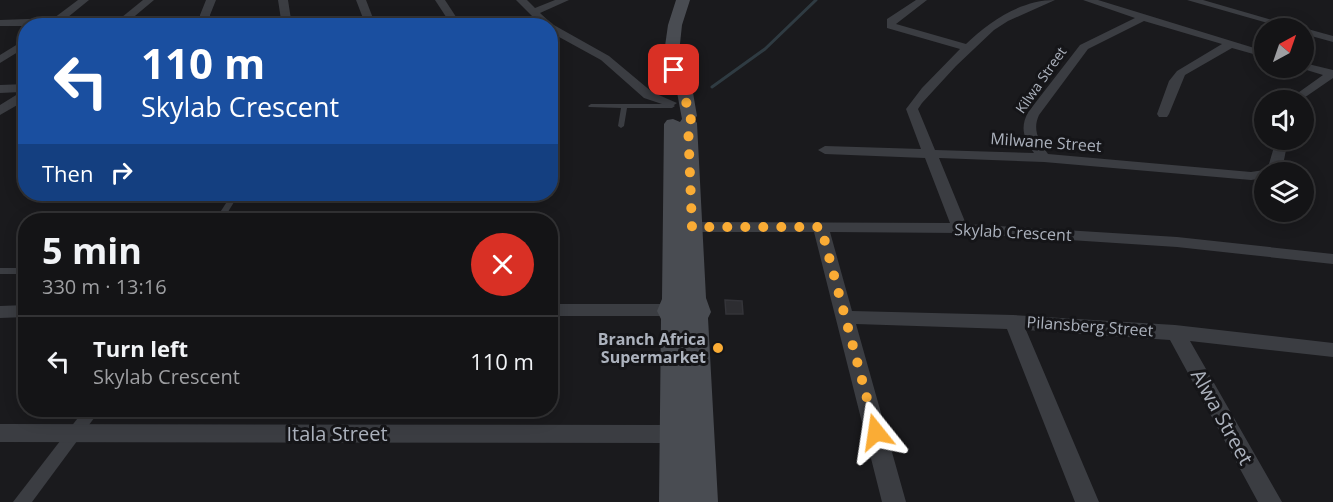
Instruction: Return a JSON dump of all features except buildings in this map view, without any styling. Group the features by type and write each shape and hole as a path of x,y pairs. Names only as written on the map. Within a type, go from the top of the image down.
{"main road":[{"path":"681,3 671,40 674,70 669,78 677,114 692,227 681,309 702,502"},
{"path":"675,502 674,434 681,309 677,114"}],"street":[{"path":"60,18 84,0"},
{"path":"126,18 149,0"},
{"path":"205,18 212,0"},
{"path":"283,0 286,18"},
{"path":"361,0 368,18"},
{"path":"440,0 452,18"},
{"path":"521,0 539,18"},
{"path":"532,12 564,0"},
{"path":"922,0 891,21 891,26 969,48"},
{"path":"960,228 914,118 912,109 915,101 997,22 1050,0"},
{"path":"1088,0 1254,51"},
{"path":"1192,0 1258,18"},
{"name":"Kilwa Street","path":"1044,158 1028,132 1032,114 1084,47 1144,17"},
{"path":"0,23 18,23"},
{"path":"558,31 605,58 648,95 677,114"},
{"path":"1314,34 1333,39"},
{"path":"1162,114 1175,81 1181,73 1230,44"},
{"path":"3,55 18,47"},
{"path":"1314,69 1333,74"},
{"path":"1309,90 1333,74"},
{"path":"0,89 18,88"},
{"path":"0,111 18,99"},
{"name":"Milwane Street","path":"825,150 1044,158 1254,176"},
{"name":"Skylab Crescent","path":"692,227 960,228 1178,242 1333,259"},
{"path":"821,227 894,502"},
{"path":"558,310 681,309"},
{"path":"0,312 18,311"},
{"name":"Pilansberg Street","path":"845,317 1013,321 1175,332 1333,350"},
{"path":"1013,321 1087,502"},
{"name":"Alwa Street","path":"1175,332 1270,502"},
{"path":"22,502 87,417"},
{"name":"Itala Street","path":"0,433 674,434"}],"lane":[{"path":"591,106 624,106 677,114"},
{"path":"621,126 624,106"},
{"path":"0,271 18,271"}],"waterway":[{"path":"712,87 765,49 816,0"}],"place":[{"name":"Branch Africa Supermarket","path":"718,348"}],"route":[{"path":"674,70 681,78 688,116 691,119 688,123 692,227 821,227 876,432"}]}
